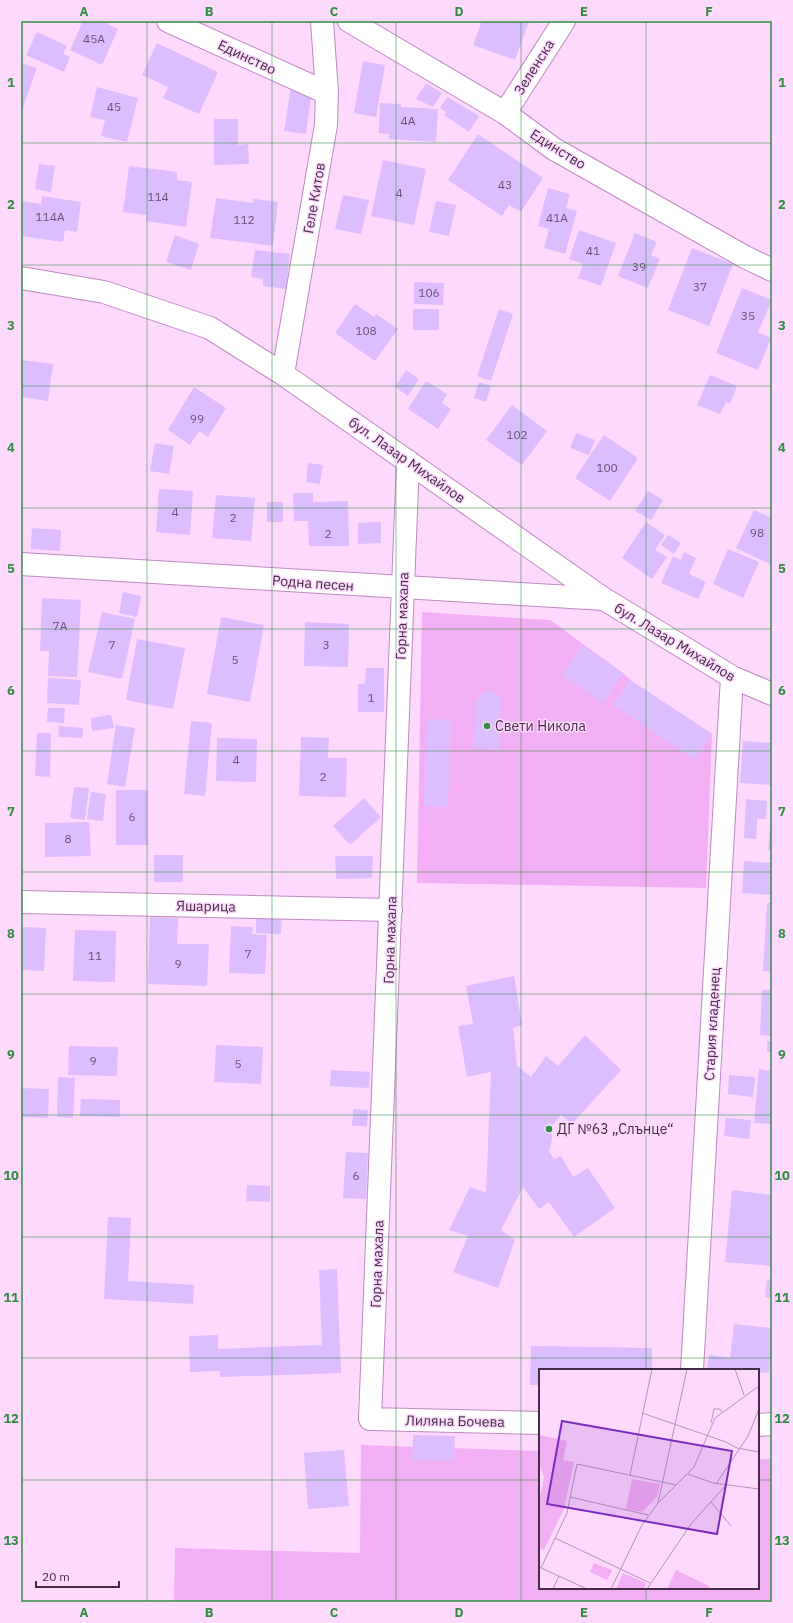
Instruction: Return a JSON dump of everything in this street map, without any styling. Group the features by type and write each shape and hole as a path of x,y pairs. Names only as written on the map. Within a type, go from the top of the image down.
{"street":[{"name":"Единство","path":"168,21 327,93"},
{"name":"Геле Китов","path":"283,374 326,125 327,93 322,21"},
{"name":"Единство","path":"349,21 505,113 554,149 745,257 772,270"},
{"name":"Зеленска","path":"505,113 564,21"},
{"name":"бул. Лазар Михайлов","path":"21,278 104,292 210,328 283,374 604,600 732,677 772,694"},
{"name":"Горна махала","path":"370,1419 408,461"},
{"name":"Родна песен","path":"21,564 604,600"},
{"name":"Стария кладенец","path":"692,1369 732,677"},
{"name":"Яшарица","path":"21,902 391,910"},
{"name":"Лиляна Бочева","path":"370,1419 539,1423"},
{"path":"759,1424 772,1424"}],"shaded area":[{"path":"422,612 550,620 623,673 630,680 712,734 706,888 417,883"},
{"path":"361,1445 539,1451 539,1589 759,1589 759,1459 772,1459 772,1602 174,1602 175,1548 360,1553"}],"building":[{"path":"83,21 101,21 118,29 102,65 70,50"},
{"path":"482,21 529,21 515,60 473,45"},
{"path":"37,32 67,46 63,54 70,57 64,72 26,55"},
{"path":"157,43 218,72 199,114 163,98 168,87 142,75"},
{"path":"363,61 385,65 376,117 354,113"},
{"path":"21,63 37,68 21,113"},
{"path":"426,83 442,93 433,107 416,99"},
{"path":"97,87 138,98 127,142 101,136 105,120 90,117"},
{"path":"291,87 312,90 306,134 284,131"},
{"path":"447,97 479,116 469,132 444,115 446,112 440,108"},
{"path":"380,103 401,104 401,107 438,109 436,142 389,139 389,134 379,133"},
{"path":"214,119 238,119 238,145 248,144 249,164 214,165"},
{"path":"478,134 543,178 521,212 509,205 502,216 448,180"},
{"path":"383,160 426,169 414,225 371,216"},
{"path":"39,164 55,166 51,192 35,189"},
{"path":"129,166 177,172 177,180 192,182 186,227 146,221 147,215 123,212"},
{"path":"548,188 570,194 566,208 577,211 565,254 544,248 549,229 538,226"},
{"path":"343,195 369,200 361,234 335,229"},
{"path":"42,196 81,202 77,232 65,230 63,242 21,236 21,201 41,204"},
{"path":"216,198 253,203 253,199 278,202 273,246 210,238"},
{"path":"436,201 456,205 449,236 429,232"},
{"path":"579,230 616,243 601,286 578,278 583,264 569,259"},
{"path":"635,233 657,242 651,255 660,259 648,288 618,276"},
{"path":"175,235 199,244 191,270 166,262"},
{"path":"692,248 733,264 709,326 668,310"},
{"path":"255,250 290,254 286,289 263,286 263,279 251,277"},
{"path":"414,282 444,283 443,305 414,304"},
{"path":"742,288 772,300 758,332 771,338 758,370 716,353"},
{"path":"355,304 374,317 376,314 398,329 375,361 335,333"},
{"path":"413,309 439,309 439,330 413,330"},
{"path":"499,309 513,314 491,381 477,376"},
{"path":"21,360 53,364 48,401 21,397"},
{"path":"406,370 419,379 408,396 395,387"},
{"path":"710,375 737,386 730,404 726,402 720,414 697,405"},
{"path":"426,381 447,394 442,403 451,409 438,429 408,409"},
{"path":"479,382 491,386 486,402 474,398"},
{"path":"194,387 226,408 208,437 199,431 190,445 168,430"},
{"path":"512,405 547,431 522,465 486,440"},
{"path":"576,433 595,440 589,455 570,448"},
{"path":"604,435 638,458 610,501 575,478"},
{"path":"155,443 174,446 169,474 150,471"},
{"path":"308,463 323,465 320,484 306,482"},
{"path":"159,489 193,491 190,535 156,532"},
{"path":"648,491 663,500 651,520 635,511"},
{"path":"293,493 313,493 313,502 348,501 349,546 309,546 308,521 294,521"},
{"path":"216,495 255,498 251,541 212,538"},
{"path":"267,502 283,502 283,522 267,522"},
{"path":"754,510 772,518 772,560 770,564 736,548"},
{"path":"381,522 381,543 358,544 358,523"},
{"path":"646,522 665,535 655,550 667,557 652,579 622,558"},
{"path":"32,528 61,530 60,551 31,549"},
{"path":"668,535 681,543 674,554 661,545"},
{"path":"728,549 759,562 743,598 713,584"},
{"path":"684,552 696,558 689,574 706,582 698,599 661,583 673,556 681,560"},
{"path":"123,592 141,596 137,617 119,613"},
{"path":"42,598 81,600 77,677 48,676 49,651 40,651"},
{"path":"102,612 135,619 122,679 88,672"},
{"path":"221,617 264,625 250,702 207,694"},
{"path":"305,622 349,624 348,667 304,666"},
{"path":"137,639 185,648 173,709 126,700"},
{"path":"582,645 623,673 603,703 562,675"},
{"path":"366,668 384,668 384,712 358,712 358,684 365,684"},
{"path":"48,678 81,680 79,705 47,703"},
{"path":"630,680 712,734 695,760 613,705"},
{"name":"Свети Никола","path":"485,691 495,692 501,699 499,750 473,748 476,702"},
{"path":"48,708 65,708 64,723 47,722"},
{"path":"111,715 114,728 92,731 91,718"},
{"path":"427,719 451,720 448,807 424,806"},
{"path":"191,721 212,723 205,796 184,794"},
{"path":"116,725 135,728 125,787 107,784"},
{"path":"59,726 83,728 82,738 58,737"},
{"path":"37,733 51,733 50,777 35,776"},
{"path":"301,737 329,738 328,758 347,758 346,797 299,796"},
{"path":"217,738 257,739 256,782 216,781"},
{"path":"743,741 772,743 772,785 740,783"},
{"path":"74,787 89,788 85,820 70,818"},
{"path":"116,790 148,790 148,845 116,845"},
{"path":"91,792 106,794 103,821 87,819"},
{"path":"364,798 381,817 350,845 333,826"},
{"path":"746,799 767,801 766,819 757,819 756,839 744,838"},
{"path":"772,817 772,851 768,850"},
{"path":"89,822 91,856 45,857 45,823"},
{"path":"154,855 183,855 183,882 154,882"},
{"path":"335,856 373,856 372,878 336,879"},
{"path":"744,861 772,863 771,895 742,893"},
{"path":"767,903 772,903 772,972 763,971"},
{"path":"256,914 282,915 281,934 256,933"},
{"path":"150,917 178,918 177,944 209,944 207,986 148,984"},
{"path":"231,926 253,927 252,934 267,935 265,974 229,973"},
{"path":"21,927 46,928 44,971 21,970"},
{"path":"75,930 116,931 115,982 73,981"},
{"path":"514,976 522,1025 513,1028 517,1066 531,1077 546,1056 558,1066 585,1035 621,1070 572,1124 561,1115 551,1127 552,1140 549,1151 554,1159 561,1156 573,1177 588,1168 615,1208 574,1237 549,1202 539,1209 523,1187 501,1230 515,1240 498,1288 453,1272 468,1236 449,1230 470,1187 486,1193 491,1072 467,1077 458,1026 473,1024 466,986"},
{"path":"762,990 772,990 772,1036 760,1035"},
{"path":"767,1041 772,1041 772,1052 767,1052"},
{"path":"216,1045 263,1047 261,1084 214,1082"},
{"path":"69,1046 118,1047 117,1076 68,1075"},
{"path":"759,1069 772,1071 772,1124 754,1123"},
{"path":"331,1070 370,1072 369,1088 330,1086"},
{"path":"729,1075 755,1077 753,1097 728,1094"},
{"path":"58,1077 75,1078 73,1118 57,1117"},
{"path":"21,1088 49,1089 48,1118 21,1117"},
{"path":"81,1099 120,1100 120,1117 80,1116"},
{"path":"353,1109 368,1110 367,1126 352,1126"},
{"path":"726,1118 751,1120 749,1139 724,1136"},
{"path":"346,1152 368,1153 366,1199 343,1198"},
{"path":"247,1185 270,1186 270,1202 246,1201"},
{"path":"732,1190 772,1195 772,1266 725,1262"},
{"path":"108,1217 131,1218 128,1281 194,1285 193,1304 104,1299"},
{"path":"337,1269 341,1373 220,1377 220,1371 190,1372 189,1336 218,1335 218,1349 322,1345 319,1270"},
{"path":"767,1279 772,1280 772,1298 765,1297"},
{"path":"734,1324 772,1328 769,1373 759,1372 759,1369 707,1369 709,1355 730,1358"},
{"path":"531,1346 652,1348 652,1369 539,1369 539,1385 530,1385"},
{"path":"413,1435 455,1436 454,1461 412,1460"},
{"path":"344,1450 349,1506 308,1509 304,1453"}],"place":[{"name":"Свети Никола","path":"487,726"},
{"name":"ДГ №63 „Слънце“","path":"549,1129"}]}
